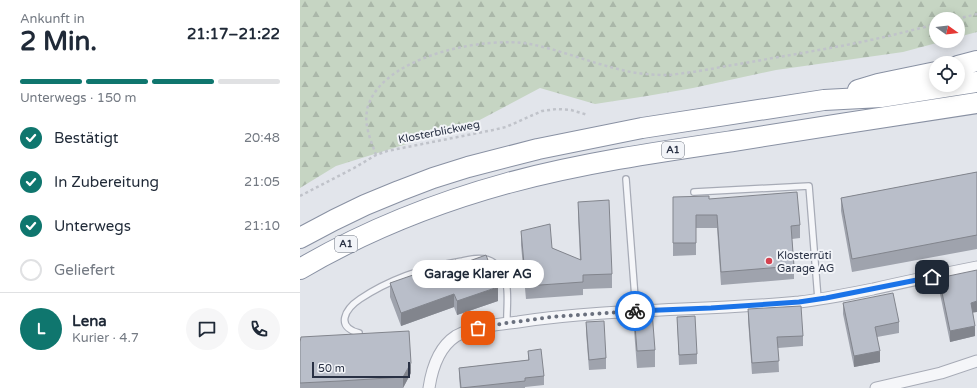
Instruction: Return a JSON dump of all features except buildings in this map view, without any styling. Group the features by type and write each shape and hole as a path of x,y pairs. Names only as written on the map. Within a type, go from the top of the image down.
{"highway":[{"path":"965,64 977,61"},
{"name":"A1","path":"824,100 878,84 929,73"},
{"name":"A1","path":"300,238 340,217 399,191 461,169 502,157 614,133 824,100 881,97 977,82"},
{"name":"A1","path":"300,269 346,243 409,216 476,192 530,178 646,154 977,103"}],"street":[{"path":"429,388 432,372 439,355 446,344 457,336 467,332 507,323 559,316 799,302 977,268"},
{"path":"876,388 886,387 940,373 977,361"}],"lane":[{"path":"626,179 636,311"},
{"path":"694,192 809,186 818,299"},
{"path":"359,333 349,329 344,320 349,308 359,299 380,287 425,269 473,259 482,259 494,262 502,272 506,280 507,289 507,323"}],"path":[{"path":"965,17 977,14"},
{"path":"376,155 366,120 367,110 379,86 392,75 423,58 453,49 508,42 530,44 618,69 647,74 672,75 867,41 929,26"},
{"name":"Klosterblickweg","path":"300,196 376,155 398,148 506,127 542,111 557,109 571,110 588,115"}],"green space":[{"path":"300,0 977,0 977,32 965,35 965,12 929,12 929,45 903,52 776,70 693,88 595,104 540,88 474,123 336,166 300,188"}],"way so far":[{"path":"478,328 551,317 635,311"}],"place":[{"name":"Klosterrüti Garage AG","path":"769,261"},
{"name":"Garage Klarer AG","path":"478,328"}],"route":[{"path":"635,311 799,302 932,277"}]}
